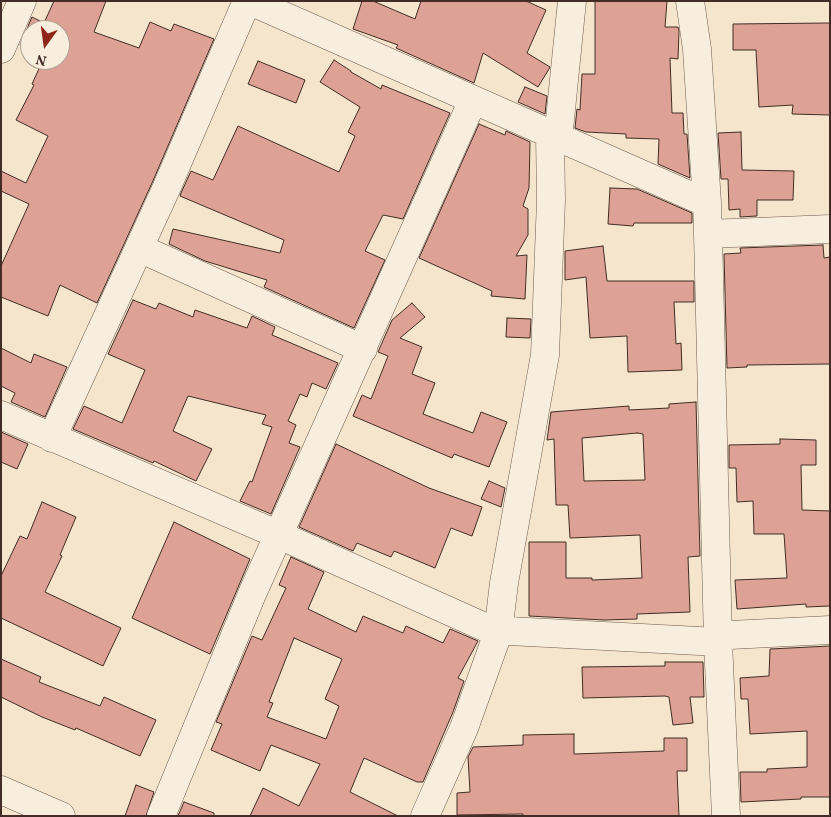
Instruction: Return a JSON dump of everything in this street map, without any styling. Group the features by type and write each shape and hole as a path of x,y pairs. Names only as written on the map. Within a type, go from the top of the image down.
{"street":[{"path":"1,49 22,1"},
{"path":"52,438 249,1 707,203"},
{"path":"425,816 464,728 498,629 511,543 545,355 554,136 572,1"},
{"path":"690,1 697,49 707,203 718,642 726,816"},
{"path":"161,816 252,594 473,100"},
{"path":"708,234 830,229"},
{"path":"139,248 363,349"},
{"path":"1,415 498,629 718,642 730,635 830,630"},
{"path":"1,790 61,816"}],"building":[{"path":"54,1 106,1 94,32 139,48 150,22 171,31 174,24 214,39 152,183 97,303 60,285 48,316 1,297 1,266 29,204 1,191 1,171 26,183 48,136 16,120 34,85 32,84 38,70 70,70 70,20 45,20"},
{"path":"362,1 373,1 415,19 421,1 526,1 546,10 527,53 550,67 538,87 483,53 474,83 396,48 398,45 353,29"},
{"path":"595,1 667,1 665,27 678,27 679,31 678,59 670,58 672,113 683,113 684,134 687,134 690,178 658,164 659,139 626,138 626,134 586,132 575,128 577,109 580,110 582,74 595,74"},
{"path":"830,23 830,115 792,114 793,105 759,107 756,50 733,50 733,24"},
{"path":"334,60 381,89 382,85 450,113 403,219 383,215 365,251 385,260 354,328 264,287 267,280 205,261 169,244 173,229 280,253 284,240 180,196 191,171 213,180 238,126 339,172 355,136 348,132 360,107 320,82"},
{"path":"258,61 305,80 296,103 248,84"},
{"path":"525,87 547,96 545,114 518,102"},
{"path":"479,124 505,135 506,131 530,142 529,188 523,206 528,209 528,235 516,256 527,255 525,299 491,296 492,291 419,258"},
{"path":"741,132 742,170 794,171 793,200 757,200 757,216 740,217 740,209 729,210 728,179 721,179 718,133"},
{"path":"610,188 637,189 692,213 692,223 634,223 633,226 608,224"},
{"path":"823,245 824,258 830,257 830,364 747,365 747,367 727,368 724,254 741,253 740,248"},
{"path":"603,246 607,281 694,281 694,302 674,302 676,344 681,343 682,370 628,372 627,336 590,338 586,277 565,280 565,251"},
{"path":"133,300 156,309 159,303 193,317 195,310 247,328 252,316 275,327 272,335 338,363 326,389 312,383 307,397 300,394 288,421 296,425 289,443 300,447 271,514 240,501 250,481 252,482 272,427 262,424 266,415 188,396 173,431 212,449 196,481 154,461 153,463 73,429 84,406 122,423 145,370 108,354"},
{"path":"412,303 425,317 400,338 422,347 412,374 435,383 423,414 473,433 481,412 507,422 489,467 454,454 452,458 353,416 362,395 371,399 388,356 378,352 392,320"},
{"path":"507,318 531,319 530,338 506,337"},
{"path":"1,348 31,363 34,354 67,367 45,417 11,402 15,393 1,386"},
{"path":"696,402 700,556 688,557 690,612 637,614 637,619 604,620 529,616 529,542 566,542 566,578 592,578 592,580 642,578 640,535 570,538 568,505 556,505 554,439 547,440 551,412 629,406 629,410 669,408 669,404","holes":["643,434 645,480 584,481 582,438"]},
{"path":"1,432 28,444 17,469 1,462"},
{"path":"780,439 816,440 816,465 801,465 802,510 830,511 830,606 806,607 806,604 737,609 735,580 787,578 784,534 754,534 753,501 737,502 736,468 729,468 729,445 780,444"},
{"path":"336,444 429,488 482,507 472,536 451,528 435,568 394,551 391,557 357,543 353,551 299,527"},
{"path":"489,481 505,488 501,507 481,499"},
{"path":"42,502 76,517 60,555 62,556 45,592 121,628 103,666 1,618 1,576 20,536 27,539"},
{"path":"174,522 250,559 210,654 132,618"},
{"path":"291,557 324,572 308,609 356,632 363,616 403,633 406,626 443,643 450,629 478,641 458,678 464,681 423,782 417,782 364,758 350,792 398,816 250,816 263,788 299,806 320,764 271,745 260,771 211,750 222,724 216,722 252,636 262,640 286,588 279,585","holes":["294,638 342,659 325,699 339,706 326,739 267,717 273,703 269,702"]},
{"path":"830,646 830,797 801,797 801,799 741,802 740,772 767,772 767,769 807,767 807,731 750,734 748,699 741,699 740,678 769,676 770,649"},
{"path":"1,659 41,677 39,682 100,706 104,697 156,720 140,756 76,728 75,730 42,717 1,697"},
{"path":"665,662 703,662 704,697 690,697 693,723 673,725 669,697 665,696 583,698 582,667 665,666"},
{"path":"574,734 574,754 664,751 664,738 687,738 687,771 677,771 679,816 457,815 457,793 470,792 468,757 473,747 523,745 523,735"},
{"path":"136,785 154,792 146,816 125,816"},
{"path":"184,802 214,813 214,816 178,816"}]}
